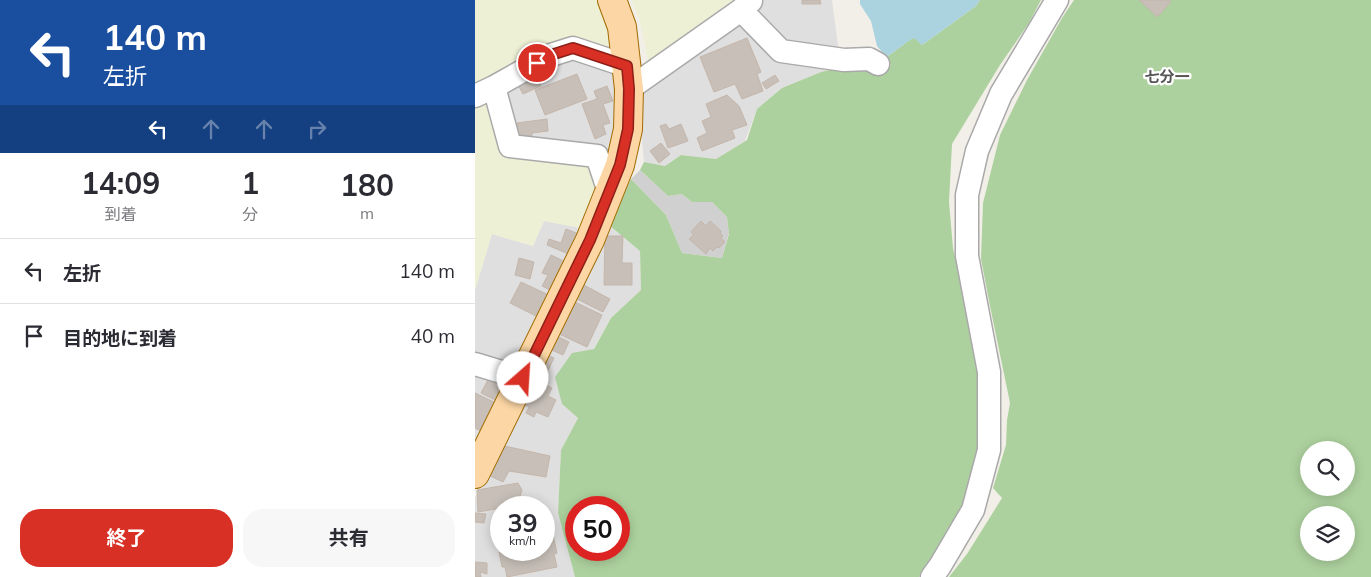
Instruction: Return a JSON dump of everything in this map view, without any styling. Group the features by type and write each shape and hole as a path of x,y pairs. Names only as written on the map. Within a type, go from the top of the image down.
{"main road":[{"path":"475,474 590,240 620,165 628,129 628,77 622,27 612,0"}],"street":[{"path":"932,577 973,510 989,450 989,372 967,256 967,194 977,151 1001,94 1057,0"},
{"path":"609,192 597,156 510,146 484,92 551,55 573,48 628,77 747,5 781,51 844,60 869,59 878,64"},
{"path":"475,364 523,378"}],"shaded area":[{"path":"764,0 832,0 841,68 821,72 782,88 757,109 745,141 716,159 681,155 665,166 644,162 638,93 763,5"},
{"path":"573,54 617,69 621,125 609,170 513,141 501,88"},
{"path":"640,170 668,196 682,194 692,202 712,202 727,217 729,233 722,258 682,253 666,215 631,179"},
{"path":"544,221 587,229 475,459 475,290 492,234 533,246"},
{"path":"609,225 640,251 641,290 611,318 562,404 578,418 561,450 558,513 565,539 565,561 571,561 575,577 475,577 475,498"}],"green space":[{"path":"475,0 602,0 615,55 578,44 475,91"},
{"path":"632,0 733,0 648,61 640,21"},
{"path":"980,0 1041,0 1029,23 1000,65 952,144 949,202 953,248 974,344 980,398 979,456 966,506 932,560 919,577 575,577 571,561 630,561 630,496 565,496 565,539 558,513 561,450 578,418 562,404 555,377 572,353 594,349 611,318 641,290 640,251 609,225 631,179 666,215 682,253 722,258 729,234 727,217 712,202 692,202 682,194 668,196 640,170 644,162 665,166 681,155 716,159 747,140 757,109 782,88 821,72 861,63 891,66 886,57 907,42 915,37 922,45 976,6"},
{"path":"1074,0 1371,0 1371,577 949,577 967,554 1002,498 993,488 1006,445 1010,403 981,259 983,203 1000,135 1027,80"},
{"path":"491,95 506,150 594,162 601,186 587,229 544,221 533,246 492,234 475,290 475,102"}],"water":[{"path":"860,0 980,0 976,6 922,45 914,38 886,57 877,46 871,21 860,4"}],"building":[{"path":"802,0 820,0 821,4 802,4"},
{"path":"1139,0 1169,0 1171,2 1157,17"},
{"path":"747,38 761,72 757,74 763,91 742,99 735,84 714,92 700,57"},
{"path":"535,72 541,86 523,94 516,81"},
{"path":"577,74 587,99 545,115 535,90"},
{"path":"775,75 779,81 766,89 762,83"},
{"path":"607,86 613,101 603,104 610,123 603,125 606,134 595,139 582,104 597,99 594,91"},
{"path":"727,95 739,106 747,125 732,130 735,138 702,151 697,138 707,133 702,121 711,117 706,104"},
{"path":"547,119 548,131 532,133 532,138 519,139 517,123"},
{"path":"666,124 669,129 681,124 688,141 668,148 660,126"},
{"path":"661,143 670,154 659,163 650,151"},
{"path":"701,221 706,226 710,221 721,231 720,233 723,236 721,238 725,242 713,251 710,248 706,254 689,239 694,234 691,232"},
{"path":"566,229 579,234 571,255 547,245 549,239 561,243"},
{"path":"605,236 623,236 622,263 632,263 632,285 604,285"},
{"path":"551,255 568,263 554,292 542,286 548,275 542,273"},
{"path":"519,258 534,262 530,279 515,275"},
{"path":"521,282 551,296 540,318 510,303"},
{"path":"582,284 610,299 603,312 575,298"},
{"path":"575,302 602,315 587,347 559,334"},
{"path":"553,334 569,342 563,355 547,348"},
{"path":"544,353 554,358 542,383 552,388 548,396 556,400 548,417 536,412 534,417 526,413 529,407 520,402"},
{"path":"491,374 508,384 499,402 481,393"},
{"path":"475,393 496,403 485,433 475,428"},
{"path":"500,445 550,456 546,477 509,471 503,482 486,474"},
{"path":"518,483 522,490 520,496 490,496 490,510 478,512 477,490"},
{"path":"475,513 486,514 484,523 475,522"},
{"path":"555,558 557,567 507,577 505,567 502,567 501,561 555,561"},
{"path":"475,562 487,563 487,574 480,572 481,577 475,577"}],"district":[{"name":"七分一","path":"1167,77"}],"route":[{"path":"523,378 590,240 620,165 628,129 629,89 627,66 573,48 551,55 537,63"}]}
